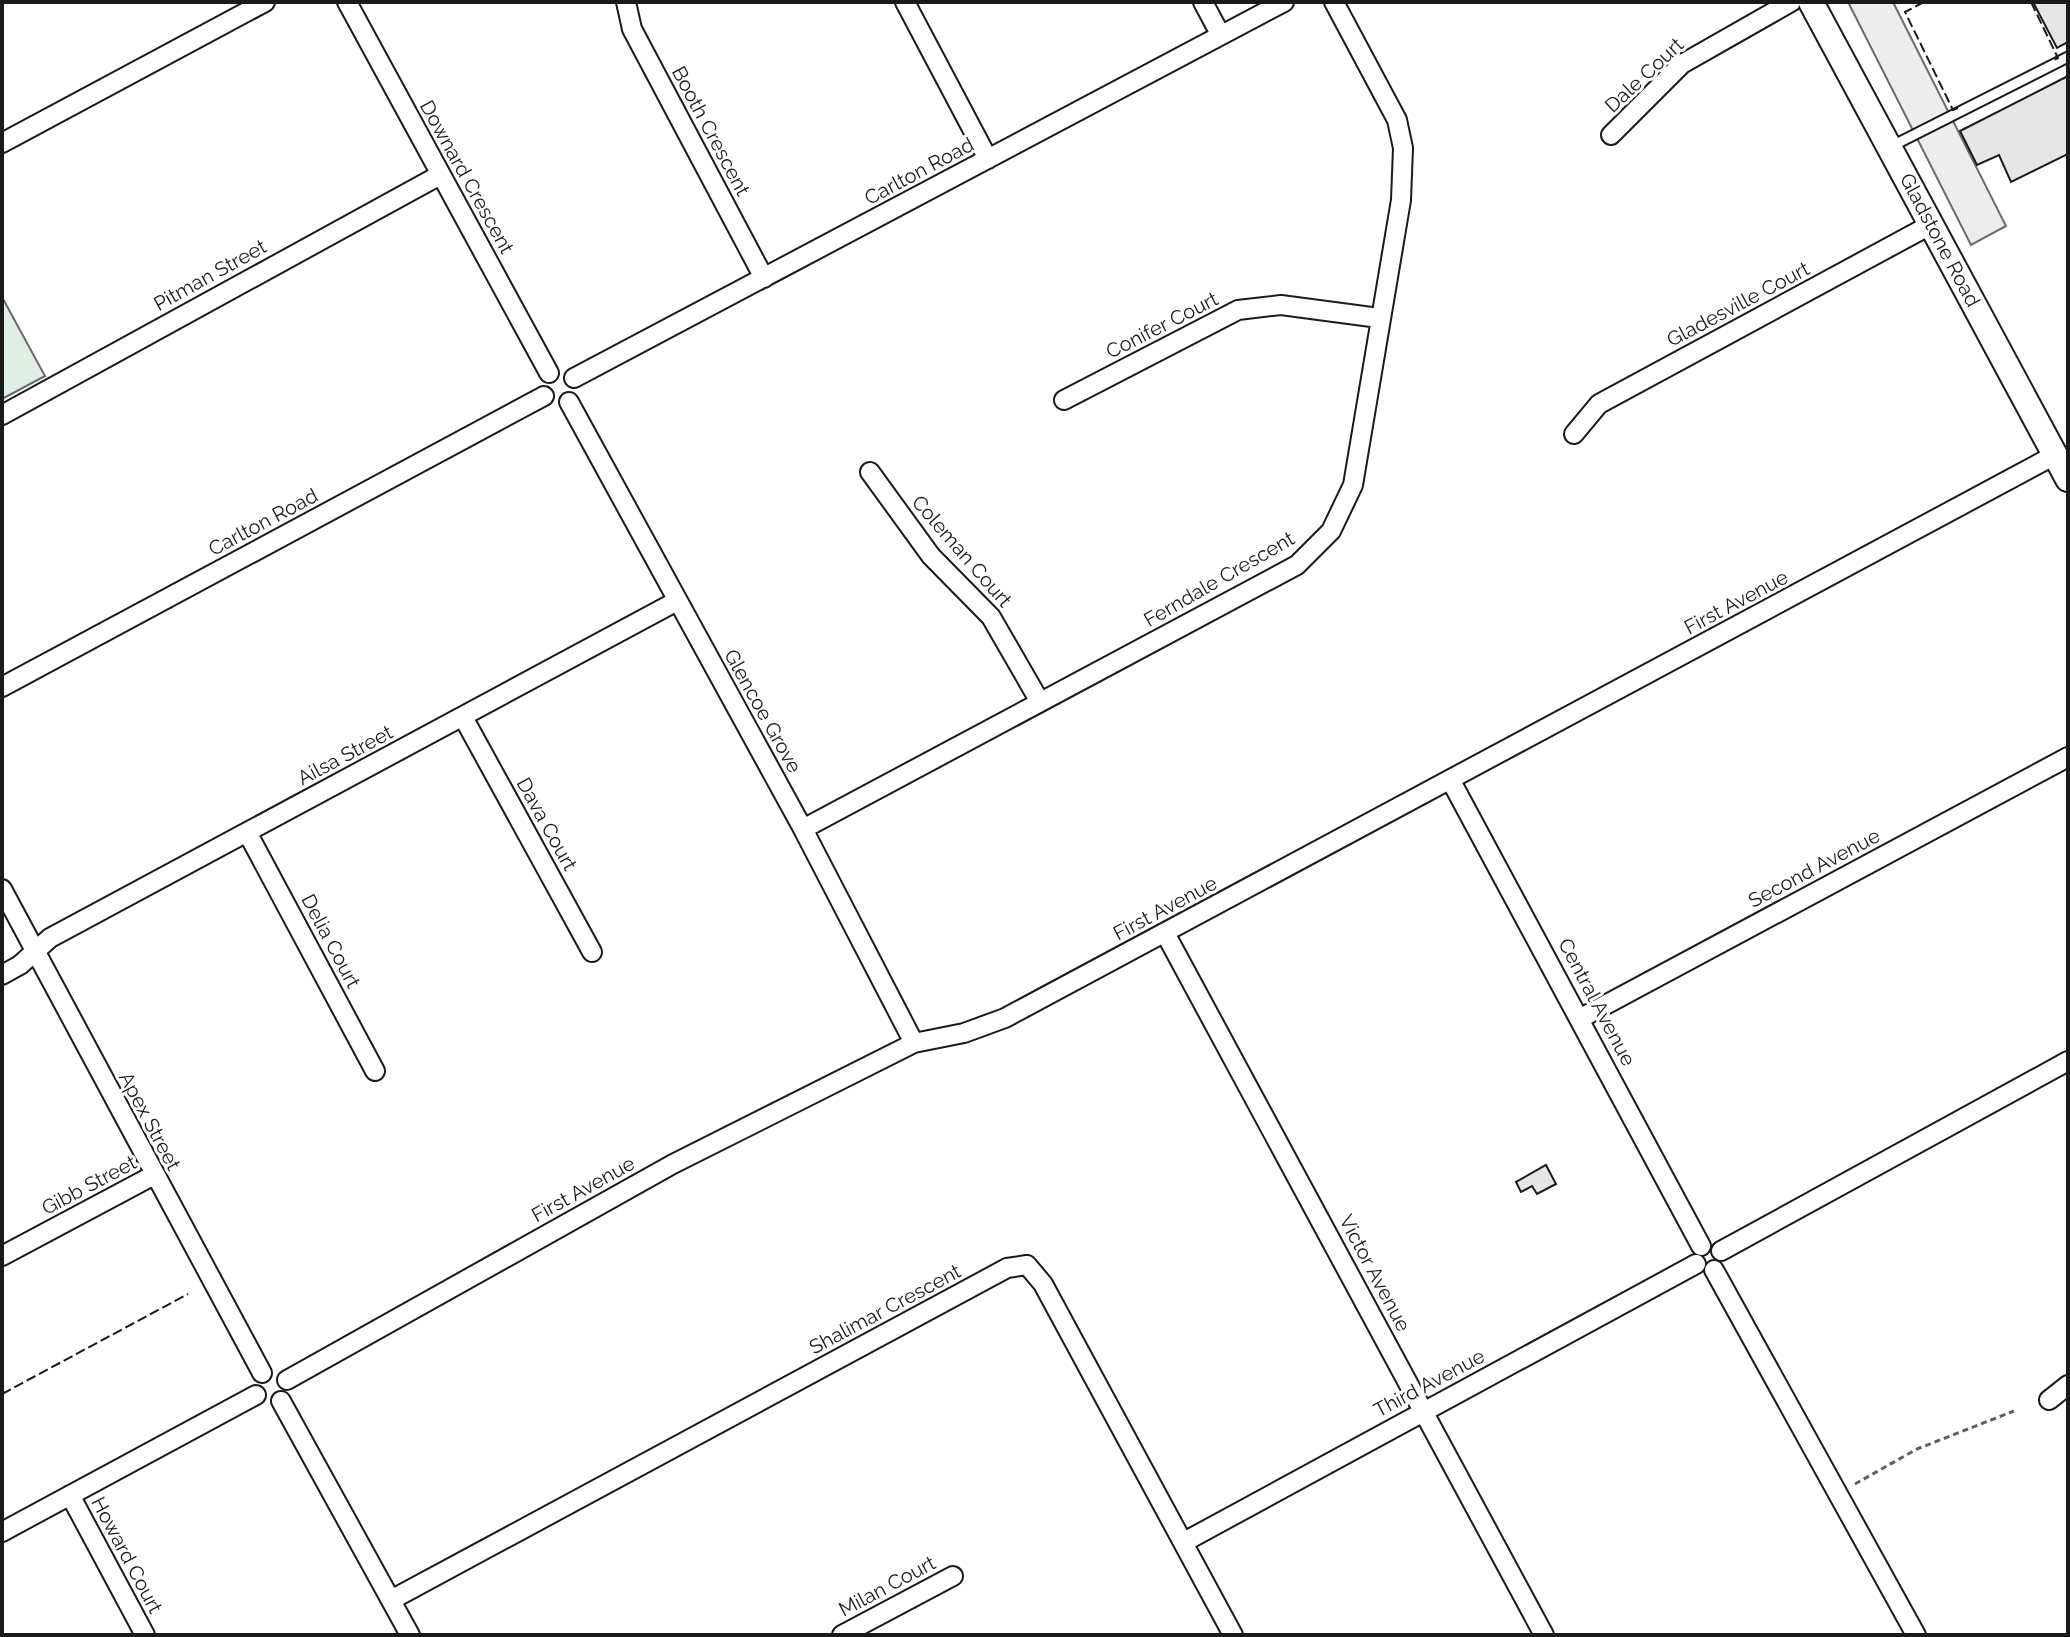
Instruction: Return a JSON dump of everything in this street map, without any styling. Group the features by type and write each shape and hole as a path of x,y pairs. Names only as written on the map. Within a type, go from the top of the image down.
{"main road":[{"name":"Gladstone Road","path":"1811,2 2068,479"}],"street":[{"path":"2,143 265,2"},
{"name":"Downard Crescent","path":"347,2 549,373"},
{"name":"Booth Crescent","path":"626,2 632,29 764,278"},
{"path":"905,2 988,159"},
{"path":"1203,2 1220,34"},
{"name":"Carlton Road","path":"574,378 1284,2"},
{"name":"Ferndale Crescent","path":"803,829 1297,565 1331,531 1353,485 1401,200 1403,148 1397,120 1334,2"},
{"name":"Dale Court","path":"1611,135 1682,64 1791,2"},
{"name":"Pitman Street","path":"2,415 440,175"},
{"name":"Gladesville Court","path":"1574,434 1599,404 1932,224"},
{"name":"Conifer Court","path":"1064,400 1238,310 1281,305 1379,318"},
{"path":"565,371 574,378 575,394 569,402 558,405 544,396 543,381 549,373 565,371"},
{"name":"Carlton Road","path":"2,687 544,396"},
{"name":"Glencoe Grove","path":"569,402 803,829 914,1043"},
{"name":"First Avenue","path":"287,1380 673,1164 914,1043 964,1033 1005,1018 2055,455"},
{"name":"Coleman Court","path":"870,472 931,556 991,617 1040,702"},
{"name":"Ailsa Street","path":"2,975 36,952 50,938 677,601"},
{"name":"Dava Court","path":"463,717 592,952"},
{"name":"Second Avenue","path":"1581,1018 2068,757"},
{"name":"Central Avenue","path":"1451,781 1581,1018 1699,1255"},
{"name":"Delia Court","path":"247,832 375,1071"},
{"name":"Apex Street","path":"2,889 262,1373"},
{"name":"Victor Avenue","path":"1165,933 1544,1635"},
{"path":"1721,1251 2068,1061"},
{"name":"Gibb Street","path":"2,1256 154,1175"},
{"path":"1710,1244 1721,1251 1722,1261 1714,1270 1702,1270 1699,1255 1710,1244"},
{"name":"Third Avenue","path":"1184,1542 1699,1255"},
{"name":"Shalimar Crescent","path":"391,1600 1018,1265 1027,1265 1043,1284 1233,1635"},
{"path":"1714,1270 1916,1635"},
{"path":"273,1370 287,1380 288,1393 281,1401 265,1403 256,1395 256,1381 262,1373 273,1370"},
{"path":"2049,1400 2068,1385"},
{"path":"2,1532 256,1395"},
{"path":"281,1401 410,1635"},
{"name":"Howard Court","path":"70,1495 145,1635"},
{"name":"Milan Court","path":"842,1635 953,1576"}],"lane":[{"path":"1890,147 2068,57"}],"path":[{"path":"1855,1484 1917,1449 2014,1411"}],"green space":[{"path":"2,297 45,376 2,399"}],"shaded area":[{"path":"1848,2 1893,2 2006,226 1971,245"}],"building":[{"path":"2033,2 2068,2 2068,42 2057,48"},
{"path":"2068,76 2068,154 2011,182 1999,155 1977,165 1960,131"},
{"path":"1546,1165 1556,1184 1537,1194 1532,1186 1521,1192 1516,1182"}],"fence":[{"path":"1924,2 1905,12 1953,110 1958,108"},
{"path":"2031,2 2058,58 2054,60"},
{"path":"2,1394 188,1294"}]}
